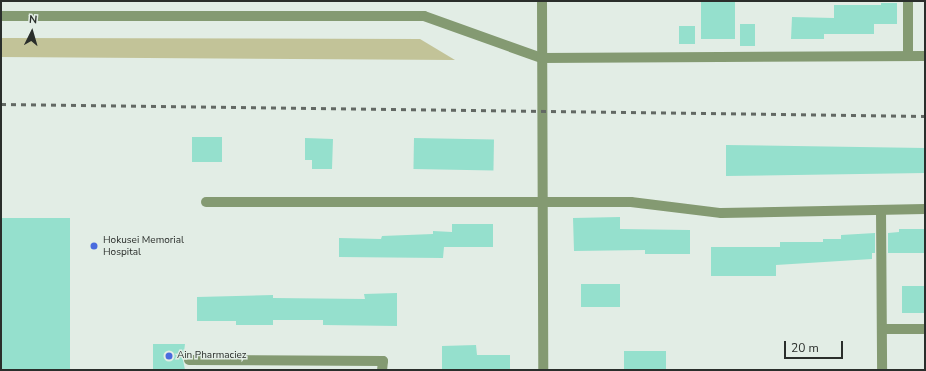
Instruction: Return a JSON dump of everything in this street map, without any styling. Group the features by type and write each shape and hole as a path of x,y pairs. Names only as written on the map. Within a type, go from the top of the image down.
{"street":[{"path":"542,1 541,201 543,370"},
{"path":"908,1 908,56"},
{"path":"1,16 424,16 541,58 925,56"},
{"path":"206,202 631,202 721,213 925,209"},
{"path":"881,210 882,370"},
{"path":"882,329 925,329"},
{"path":"189,360 237,366 382,361 382,370"}],"green space":[{"path":"1,38 420,39 455,60 1,57"}],"building":[{"path":"701,1 735,1 735,39 701,39"},
{"path":"881,3 897,3 897,24 874,24 874,34 824,34 824,39 791,39 792,17 834,18 834,5 881,5"},
{"path":"740,24 755,24 755,46 740,46"},
{"path":"679,26 695,26 695,44 679,44"},
{"path":"192,137 222,137 222,162 192,162"},
{"path":"305,138 333,139 332,169 312,169 312,160 305,160"},
{"path":"414,138 494,139 493,170 413,169"},
{"path":"726,145 925,148 925,173 726,176"},
{"path":"620,217 620,229 690,230 690,254 645,254 645,250 574,251 573,218"},
{"path":"1,218 70,218 70,370 1,370"},
{"path":"452,224 493,224 493,247 444,247 443,258 339,257 339,238 381,239 382,236 433,234 433,231 452,232"},
{"path":"899,229 925,229 925,253 888,253 888,233 899,232"},
{"path":"875,233 875,253 872,253 872,259 776,265 776,276 711,276 711,247 780,247 780,242 823,242 823,239 841,239 841,235"},
{"path":"581,284 620,284 620,307 581,307"},
{"path":"902,286 925,286 925,313 902,313"},
{"path":"397,293 397,326 323,325 323,320 273,320 273,325 236,325 236,321 197,321 197,297 273,295 273,298 365,299 364,294"},
{"name":"Ain Pharmaciez","path":"153,344 185,344 183,360 185,370 153,370"},
{"path":"476,345 477,355 510,355 510,370 442,370 442,346"},
{"path":"624,351 666,351 666,370 624,370"}],"railway":[{"path":"1,104 925,116"}],"place":[{"name":"Hokusei Memorial Hospital","path":"94,246"},
{"name":"Ain Pharmaciez","path":"169,356"}]}
